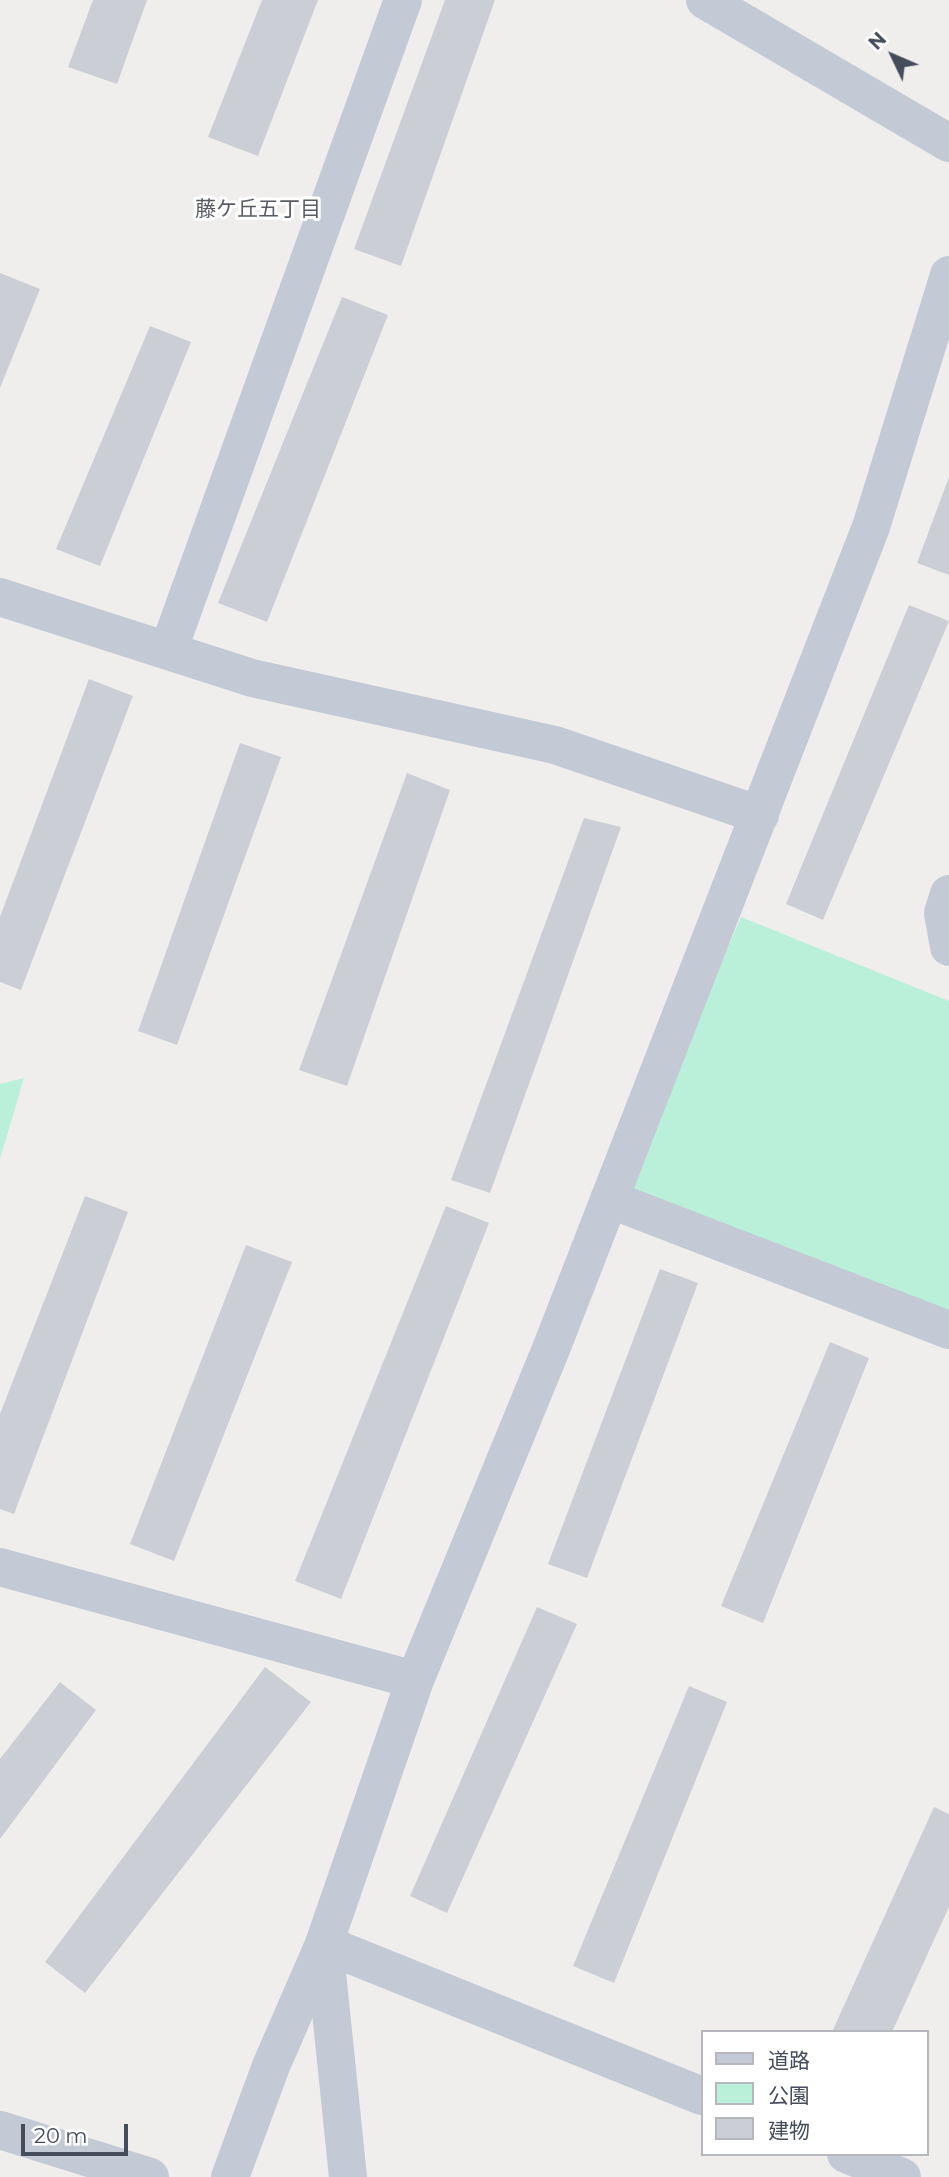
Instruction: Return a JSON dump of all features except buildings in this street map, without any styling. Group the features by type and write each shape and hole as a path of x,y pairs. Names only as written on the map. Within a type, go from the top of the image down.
{"street":[{"path":"168,651 402,0"},
{"path":"705,0 949,143"},
{"path":"230,2177 271,2066 324,1944 415,1680 609,1199 871,527 949,275"},
{"path":"0,597 252,678 555,745 760,815"},
{"path":"949,894 943,913 949,947"},
{"path":"609,1199 949,1330"},
{"path":"0,1567 415,1680"},
{"path":"324,1944 701,2096"},
{"path":"324,1944 348,2177"},
{"path":"0,2130 150,2177"},
{"path":"851,2156 902,2177"}],"green space":[{"path":"741,917 949,1001 949,1315 622,1191"},
{"path":"24,1078 0,1159 0,1084"}],"district":[{"name":"藤ケ丘五丁目","path":"258,210"}]}
